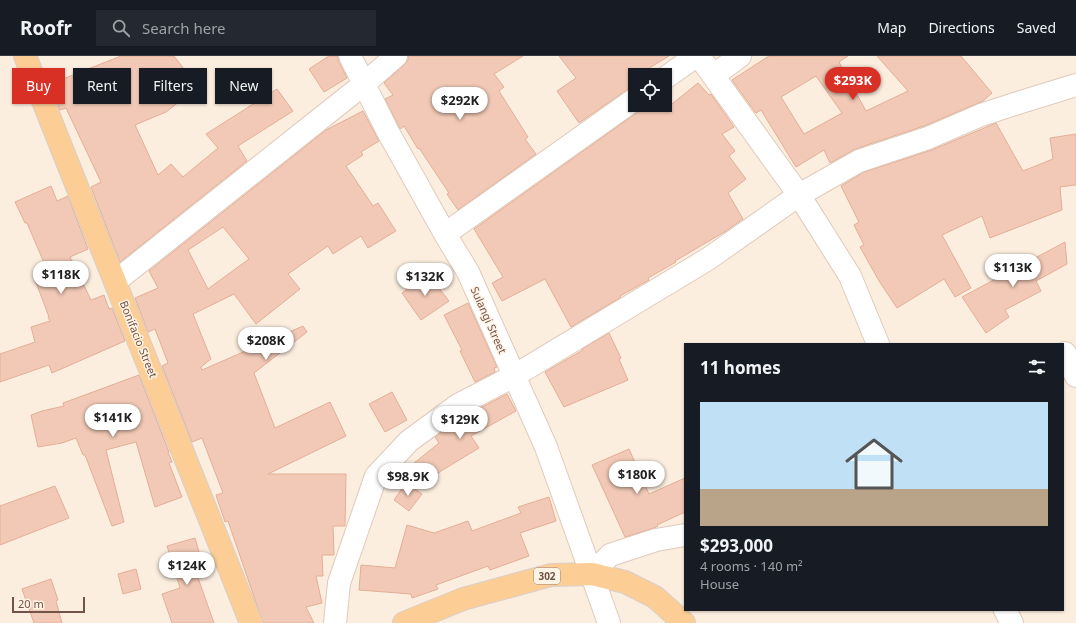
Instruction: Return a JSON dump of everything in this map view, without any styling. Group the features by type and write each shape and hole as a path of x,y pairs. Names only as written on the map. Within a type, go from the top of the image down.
{"main road":[{"name":"Bonifacio Street","path":"25,56 116,280 251,623"},
{"name":"302","path":"404,623 463,599 551,575 592,574 624,582 655,598 684,623"}],"street":[{"name":"Sulangi Street","path":"350,56 388,132 468,272 546,447 609,623"},
{"path":"116,280 364,84 396,56"},
{"path":"672,73 696,56"},
{"path":"699,56 799,195 850,276 878,343"},
{"path":"714,75 740,56"},
{"path":"335,623 339,583 376,476 409,441 458,405 514,376 708,259 799,195 859,161 928,138 981,115 1076,85"},
{"path":"445,234 628,104"},
{"path":"1065,353 1076,376"},
{"path":"592,574 610,555 656,540 684,535"},
{"path":"1006,611 1012,623"}],"building":[{"path":"121,56 174,56 183,68 139,68 139,104 176,104 166,112 135,125 158,175 171,164 183,177 218,148 206,134 253,104 272,104 272,92 277,89 293,111 238,146 247,161 120,262 91,187 101,182 66,108 60,110 58,104 65,104 65,78 73,75 73,104 131,104 131,68 91,68"},
{"path":"329,56 338,56 339,62 347,78 324,92 309,69"},
{"path":"408,56 523,56 494,74 504,87 499,91 528,137 525,139 536,154 458,210 447,194 449,193 419,148 418,149 404,126 400,129 385,99 393,95 384,83 404,65 408,60"},
{"path":"559,56 669,56 649,68 628,68 628,89 579,123 557,91 576,78"},
{"path":"769,56 848,56 839,62 866,111 908,91 877,56 961,56 992,93 983,101 924,126 855,149 830,163 824,150 796,167 761,110 756,113 732,80","holes":["816,76 842,113 804,134 781,97"]},
{"path":"698,83 709,95 711,94 734,127 722,134 735,151 729,156 746,179 728,193 743,219 726,231 648,278 649,280 620,296 621,297 571,327 545,279 502,301 492,283 503,277 474,229 638,112 672,112 672,104"},
{"path":"363,111 379,141 361,152 363,155 346,166 373,206 378,203 396,231 368,248 361,236 333,254 328,246 288,274 300,289 256,324 234,294 193,314 211,359 201,367 202,370 303,326 307,332 254,373 275,428 330,402 346,436 268,474 346,474 345,526 333,526 334,555 322,555 323,576 316,576 322,603 306,607 314,623 263,623 228,521 225,522 216,495 223,493 202,438 192,442 162,366 168,363 155,329 148,332 135,298 158,288 149,271 326,130","holes":["223,227 249,259 208,289 188,250"]},
{"path":"996,123 1023,171 1053,159 1050,138 1076,134 1076,185 1060,187 1062,210 990,238 982,216 942,235 971,288 955,297 944,279 897,308 879,281 860,247 864,245 854,225 859,222 841,186 864,172 932,150"},
{"path":"51,186 57,201 68,196 88,249 70,257 91,300 104,295 109,309 112,308 125,341 52,373 49,365 0,382 0,354 35,342 31,327 50,321 34,277 48,272 27,223 25,223 15,202"},
{"path":"1065,242 1067,264 1036,281 1041,291 1005,310 1009,317 986,333 962,297"},
{"path":"428,274 449,301 421,320 402,293"},
{"path":"468,303 497,367 494,368 495,372 475,382 460,351 462,350 444,315"},
{"path":"609,333 621,358 619,359 628,380 564,407 545,372"},
{"path":"139,375 169,452 172,462 169,463 182,497 155,507 136,442 106,450 124,522 112,526 85,455 83,455 76,438 62,443 38,447 31,415 64,406 63,403"},
{"path":"392,392 407,420 385,432 369,404"},
{"path":"507,394 516,411 471,436 479,448 441,471 421,486 408,468 439,443 435,437 465,416"},
{"path":"629,449 649,494 684,478 684,512 657,525 658,526 654,528 625,537 592,465"},
{"path":"406,483 422,494 409,511 394,500"},
{"path":"55,486 69,518 0,545 0,506"},
{"path":"549,497 556,521 520,533 529,556 490,570 488,566 436,585 438,589 412,598 411,594 359,590 361,565 395,568 407,525 434,533 468,521 472,531 521,513 518,507"},
{"path":"195,538 205,573 197,575 214,623 172,623 162,594 180,588 167,546"},
{"path":"136,569 141,589 123,594 118,574"},
{"path":"51,579 58,600 56,601 62,623 34,623 22,589"}]}
